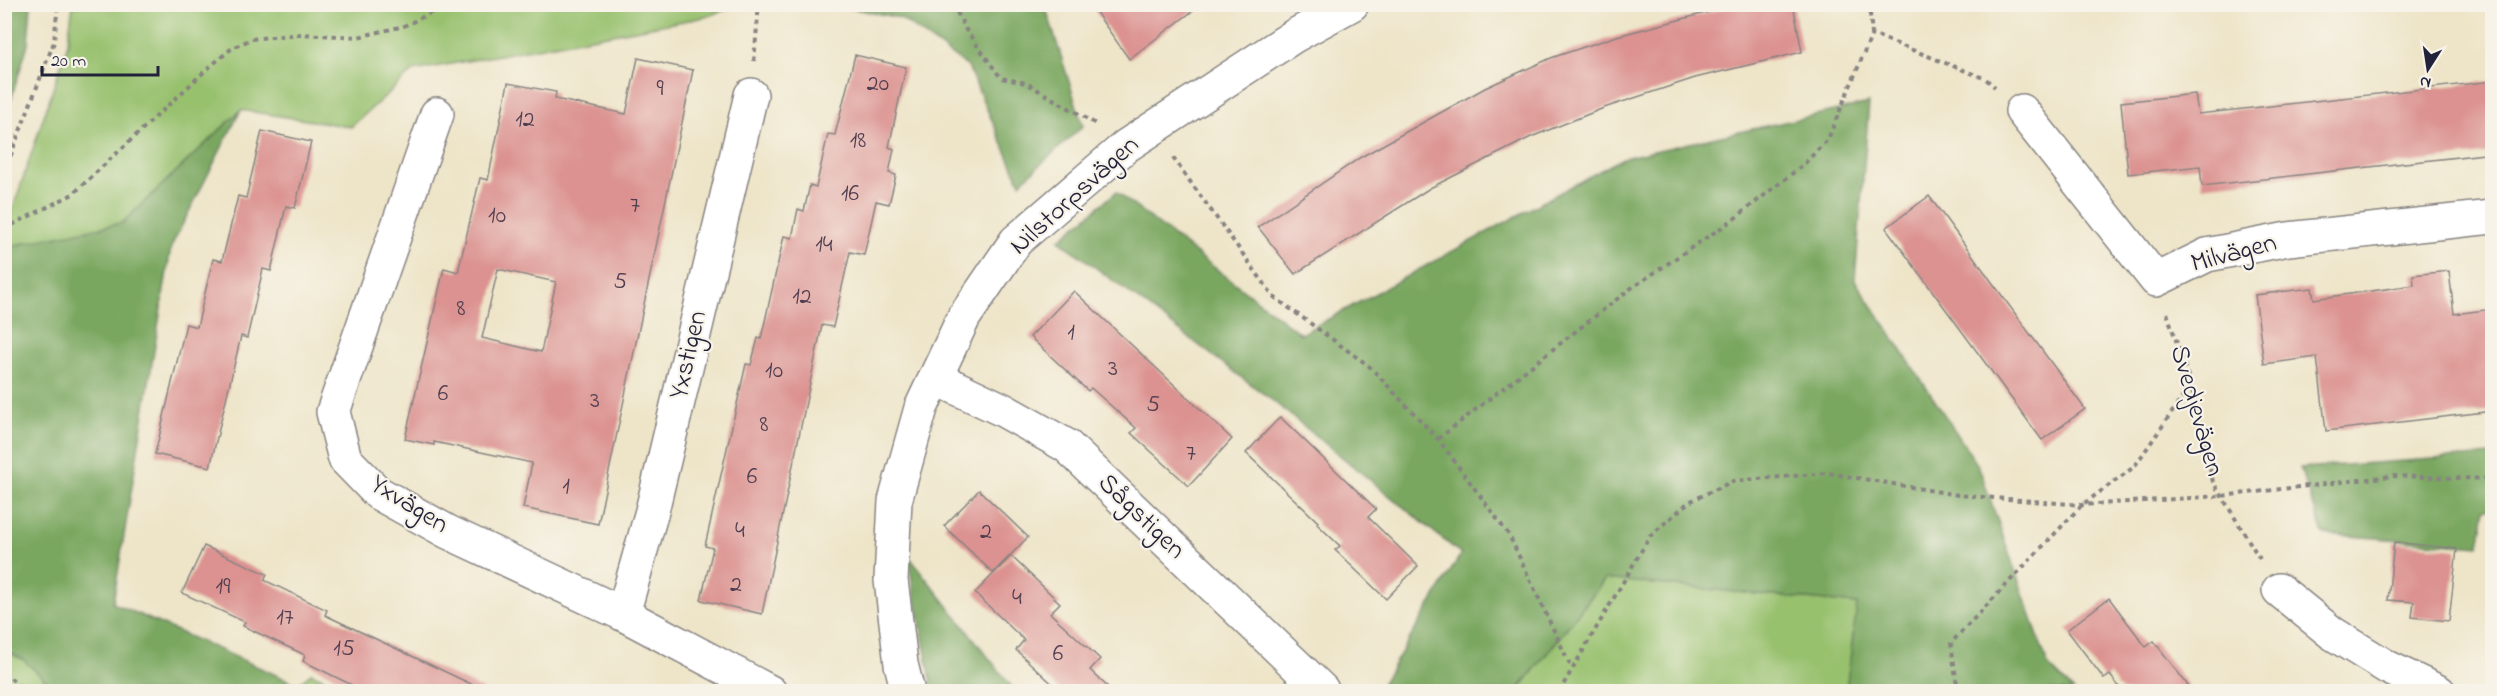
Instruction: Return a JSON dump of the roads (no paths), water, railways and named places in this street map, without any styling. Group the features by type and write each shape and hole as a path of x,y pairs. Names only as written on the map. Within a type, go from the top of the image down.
{"street":[{"name":"Nilstorpsvägen","path":"908,692 901,664 891,580 895,501 921,408 964,317 1016,241 1139,137 1294,36 1352,4"},
{"name":"Yxstigen","path":"622,614 652,511 751,94"},
{"name":"Milvägen","path":"2022,111 2156,280 2207,255 2288,239 2493,218"},
{"name":"Yxvägen","path":"437,114 389,245 333,411 345,459 378,493 448,532 622,614 770,692"},
{"name":"Sågstigen","path":"936,378 1003,410 1067,447 1322,690"},
{"path":"2279,590 2332,633 2386,667 2439,692"}]}
